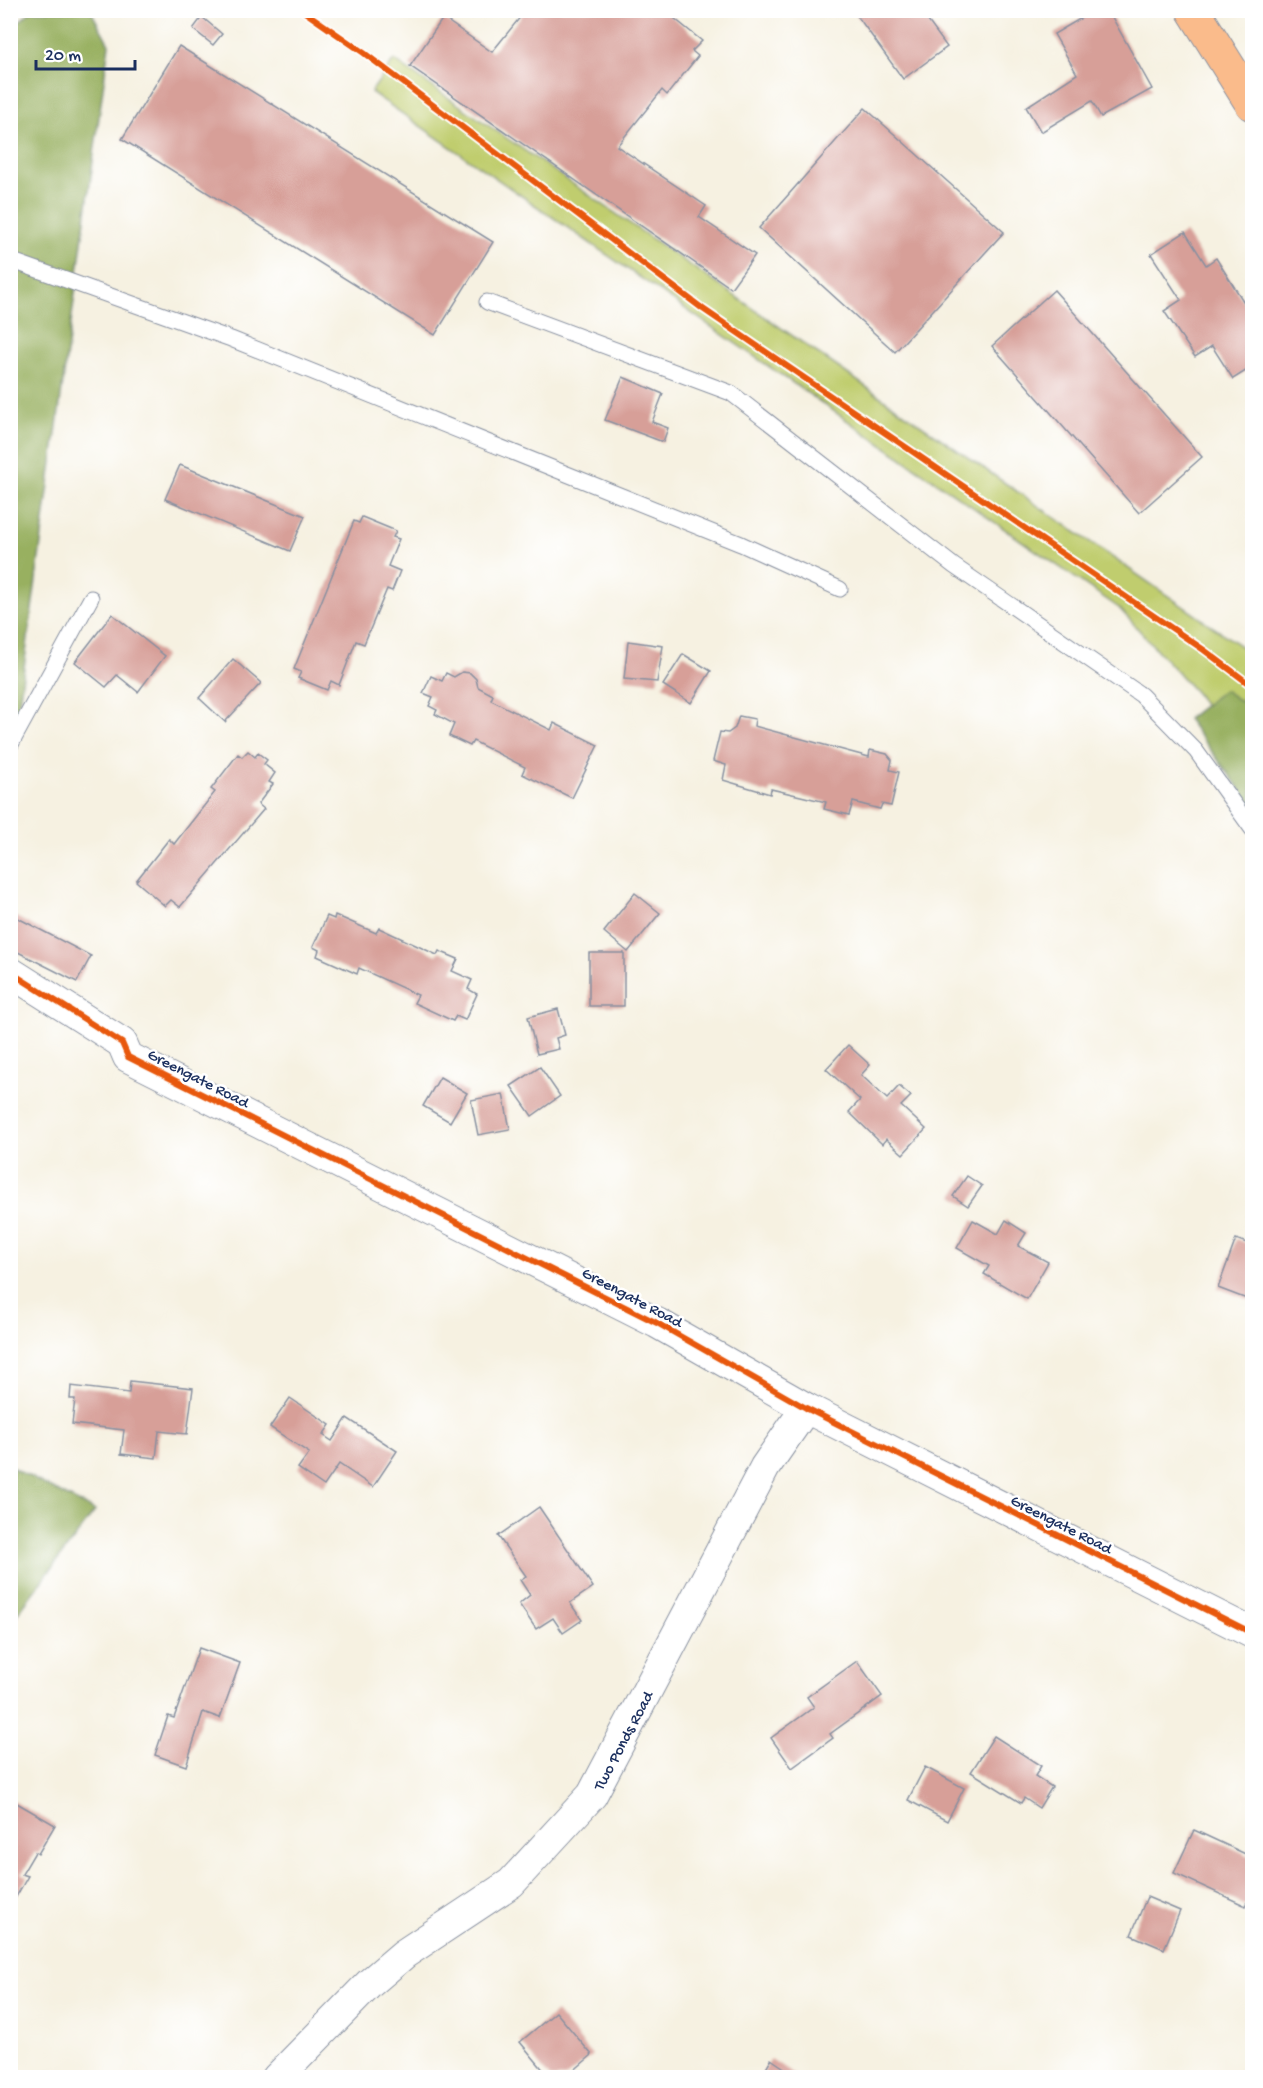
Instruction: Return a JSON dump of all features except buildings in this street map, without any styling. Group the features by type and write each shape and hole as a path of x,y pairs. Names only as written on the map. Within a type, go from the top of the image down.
{"highway":[{"path":"1193,10 1252,104"}],"street":[{"name":"Greengate Road","path":"10,972 122,1042 128,1057 657,1323 806,1408 1252,1633"},
{"name":"Two Ponds Road","path":"278,2078 369,1983 396,1961 511,1884 592,1795 765,1467 806,1408"}],"lane":[{"path":"10,260 231,339 720,535 840,589"},
{"path":"487,302 731,393 954,566 1142,695 1196,750 1252,829"},
{"path":"10,746 91,598"}],"green space":[{"path":"31,11 91,11 109,44 18,712 11,727 11,26"},
{"path":"394,60 1252,654 1252,777 1197,694 1119,608 371,92"},
{"path":"1224,690 1252,709 1252,805 1187,719"},
{"path":"11,1467 95,1511 11,1622"}],"cycle path":[{"path":"302,10 364,53 703,309 1204,650 1252,686"},
{"path":"10,972 122,1043 128,1057 657,1323 806,1408 1252,1633"}]}
